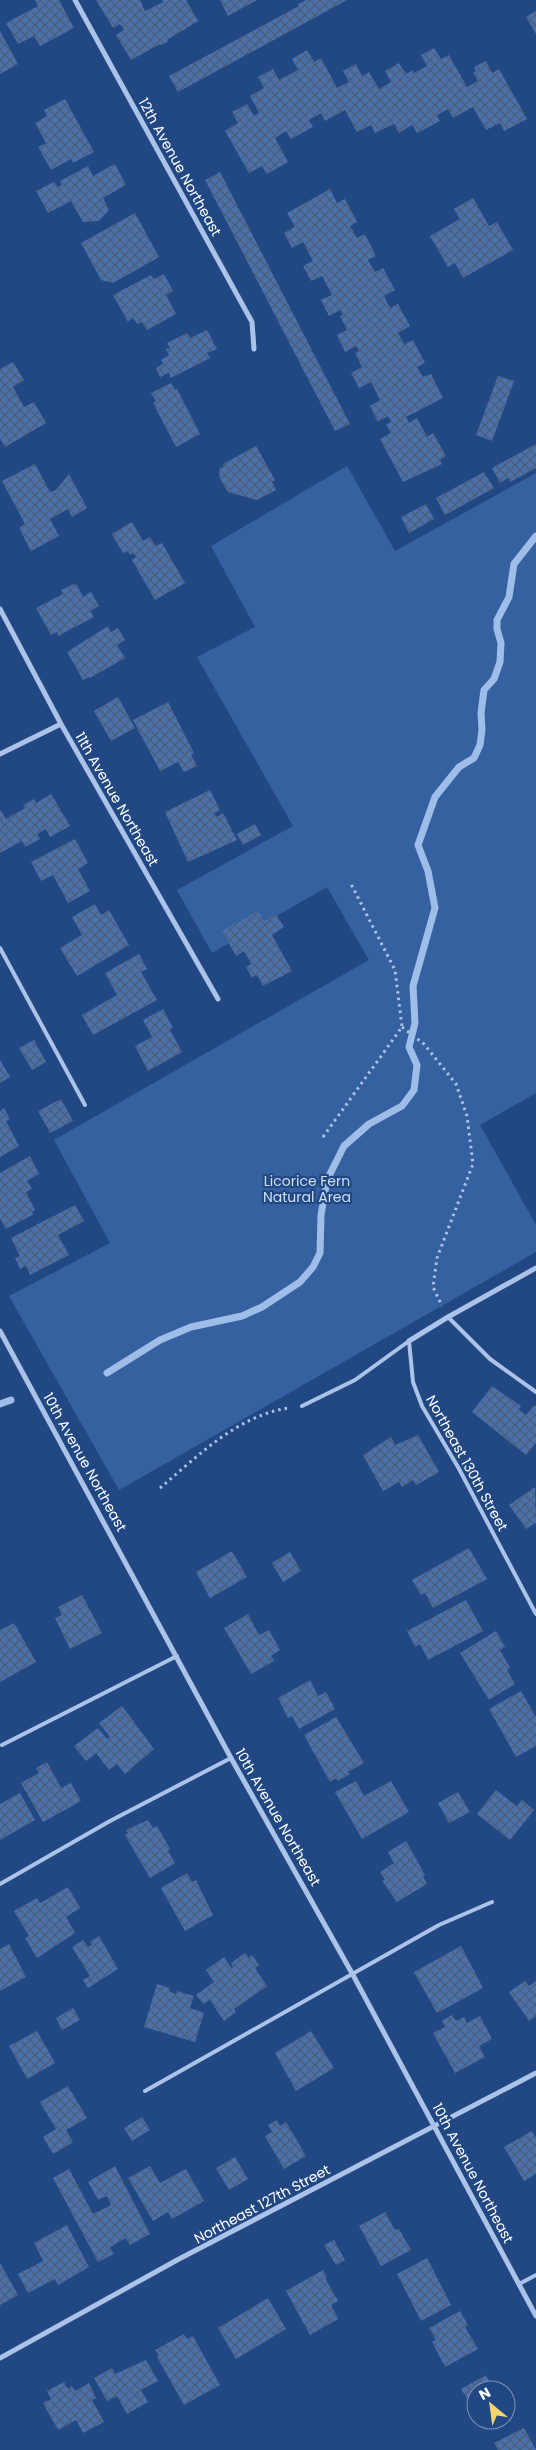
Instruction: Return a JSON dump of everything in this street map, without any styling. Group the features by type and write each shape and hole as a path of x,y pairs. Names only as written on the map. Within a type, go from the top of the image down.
{"street":[{"name":"12th Avenue Northeast","path":"75,0 252,322 254,349"},
{"name":"11th Avenue Northeast","path":"0,608 61,724 218,999"},
{"path":"0,754 61,724"},
{"path":"409,1341 536,1268"},
{"name":"10th Avenue Northeast","path":"0,1331 231,1758 354,1975 536,2316"},
{"name":"Northeast 127th Street","path":"0,2358 180,2260 536,2073"}],"lane":[{"path":"0,948 86,1105"},
{"path":"448,1317 490,1359 536,1392"},
{"path":"302,1406 355,1380 409,1341"},
{"name":"Northeast 130th Street","path":"409,1341 412,1382 422,1406 458,1467 536,1614"},
{"path":"2,1744 177,1656"},
{"path":"0,1884 110,1821 231,1758"},
{"path":"145,2091 354,1975 439,1925 492,1902"},
{"path":"519,2284 536,2275"}],"path":[{"path":"323,1137 402,1027 395,970 350,882"},
{"path":"402,1027 424,1044 456,1084 467,1116 473,1164 437,1258 433,1287 448,1317"},
{"path":"160,1488 221,1437 274,1410 302,1406"}],"green space":[{"name":"Licorice Fern Natural Area","path":"347,466 395,551 536,473 536,1093 480,1125 536,1225 536,1252 119,1490 9,1296 110,1243 54,1140 369,960 327,887 212,953 177,890 293,826 197,657 255,627 211,546"}],"building":[{"path":"35,0 59,0 74,28 40,46 34,36 18,44 6,23 38,6"},
{"path":"96,0 140,0 145,11 163,2 162,0 186,0 198,21 167,40 168,42 160,44 131,60 116,35 124,30 120,24 113,28"},
{"path":"220,0 257,0 228,16"},
{"path":"306,0 347,0 178,92 169,76 299,6 298,4"},
{"path":"536,11 536,34 526,17"},
{"path":"0,31 18,64 0,74"},
{"path":"434,48 441,59 449,55 467,87 478,81 473,73 476,71 474,67 486,61 492,73 499,69 527,119 504,131 500,123 486,130 473,107 453,118 448,109 437,115 440,121 417,133 412,125 399,133 394,124 375,133 371,125 357,132 345,110 325,121 321,113 309,120 313,127 291,139 286,131 275,138 288,162 267,174 262,166 249,173 225,131 238,123 232,112 247,104 254,116 259,113 250,96 264,88 258,77 273,69 279,80 298,70 292,59 307,50 314,62 321,58 337,88 349,82 343,71 356,64 362,76 369,72 379,89 391,82 385,71 399,63 406,74 413,70 414,73 427,66 421,55"},
{"path":"65,99 94,152 73,163 71,159 51,170 38,147 46,143 35,123 47,116 44,110"},
{"path":"115,164 126,185 103,198 109,210 99,221 83,222 71,201 48,213 36,191 54,182 58,187 62,185 60,181 88,166 93,176"},
{"path":"220,172 350,424 335,431 205,180"},
{"path":"330,189 337,203 345,199 357,222 350,226 357,238 365,234 376,256 368,260 375,272 383,268 395,290 384,296 390,308 398,304 410,326 398,333 404,344 413,340 425,363 417,367 423,377 431,374 443,398 406,417 409,423 417,418 427,437 433,433 446,456 440,460 442,464 403,482 380,439 391,433 386,425 391,422 388,416 378,422 370,406 380,400 371,382 359,388 351,373 362,367 355,353 359,351 356,346 345,352 337,335 347,330 340,316 343,315 340,310 329,316 321,300 332,295 322,276 311,281 303,266 313,261 303,242 292,248 284,233 295,227 287,213"},
{"path":"473,198 489,226 497,222 513,250 463,278 455,263 448,267 430,236 460,219 454,209"},
{"path":"135,213 159,257 113,283 101,280 81,243"},
{"path":"164,274 173,291 166,295 176,314 147,330 142,322 137,324 133,318 128,322 113,295 151,275 154,279"},
{"path":"207,330 217,349 207,353 210,358 171,378 169,373 160,377 156,368 163,364 161,360 169,355 166,349 170,348 167,343 187,333 190,338"},
{"path":"13,362 24,380 13,387 24,407 34,402 46,423 5,447 0,439 0,369"},
{"path":"498,376 514,381 492,441 476,435"},
{"path":"171,383 175,390 177,389 200,434 176,447 153,403 156,401 151,393"},
{"path":"536,444 536,468 510,482 508,478 500,483 492,468"},
{"path":"256,446 275,480 272,482 276,490 257,500 228,492 220,479 219,469 224,466 223,464"},
{"path":"35,464 50,492 56,490 69,474 87,508 72,517 68,509 50,519 59,536 31,551 19,528 25,524 2,481"},
{"path":"484,472 494,488 445,515 436,498"},
{"path":"426,504 434,519 409,533 401,517"},
{"path":"132,522 143,541 150,537 156,546 162,543 185,583 155,600 132,560 136,557 133,553 130,555 128,551 123,553 112,534"},
{"path":"74,584 77,585 83,597 91,592 99,606 90,611 94,617 58,636 57,632 51,635 36,608 63,594 61,590"},
{"path":"108,626 111,632 118,628 125,640 117,645 125,658 83,680 67,652"},
{"path":"118,697 135,728 111,741 94,711"},
{"path":"168,702 194,753 191,755 197,766 184,772 178,762 160,771 133,720"},
{"path":"210,790 220,810 214,813 217,817 223,813 237,840 188,862 165,812"},
{"path":"51,794 70,826 50,837 46,829 37,834 40,839 25,847 22,841 0,853 0,809 6,819 25,808 23,805 34,799 36,803"},
{"path":"255,824 261,835 243,845 237,834"},
{"path":"75,839 88,863 78,869 90,891 68,903 53,875 41,881 31,862"},
{"path":"95,904 101,915 109,910 129,945 77,976 60,948 82,935 72,917"},
{"path":"258,911 264,921 276,914 284,927 272,935 292,971 263,986 257,975 252,978 246,967 251,964 244,951 236,956 222,931"},
{"path":"139,954 147,969 141,972 157,1000 93,1035 82,1015 117,995 105,973"},
{"path":"163,1009 173,1028 170,1030 182,1052 148,1071 135,1046 152,1037 143,1020"},
{"path":"34,1040 46,1062 32,1070 19,1048"},
{"path":"0,1060 10,1077 0,1083"},
{"path":"61,1099 73,1121 50,1133 38,1111"},
{"path":"4,1108 10,1119 6,1121 19,1146 0,1157 0,1111"},
{"path":"30,1156 39,1174 27,1181 32,1189 26,1192 35,1210 32,1212 34,1214 6,1229 0,1219 0,1173"},
{"path":"75,1205 84,1221 58,1235 69,1255 30,1275 26,1266 20,1269 15,1258 20,1256 11,1238"},
{"path":"492,1386 521,1406 519,1409 526,1415 534,1405 536,1406 536,1443 526,1455 472,1412"},
{"path":"418,1435 439,1472 416,1485 413,1480 402,1487 399,1482 383,1491 363,1455 391,1437 395,1445"},
{"path":"535,1487 536,1523 526,1529 509,1505"},
{"path":"469,1548 487,1579 433,1608 425,1593 421,1595 412,1580"},
{"path":"232,1551 247,1577 210,1598 196,1572"},
{"path":"290,1552 301,1571 283,1582 272,1563"},
{"path":"82,1595 102,1633 70,1649 55,1618 62,1615 58,1607"},
{"path":"466,1600 483,1631 428,1660 420,1644 415,1647 407,1631"},
{"path":"248,1614 259,1635 269,1630 280,1650 271,1656 274,1661 251,1674 224,1628"},
{"path":"14,1623 36,1662 0,1682 0,1630"},
{"path":"496,1631 505,1647 500,1650 510,1668 507,1670 515,1684 489,1700 460,1653"},
{"path":"310,1680 318,1696 326,1692 335,1709 299,1729 292,1716 288,1718 278,1698"},
{"path":"521,1691 536,1717 536,1746 516,1757 489,1709"},
{"path":"122,1706 154,1749 125,1774 117,1764 109,1770 96,1753 86,1761 74,1746 98,1728 107,1739 110,1737 99,1723"},
{"path":"336,1717 364,1763 348,1772 350,1774 338,1781 336,1778 330,1782 304,1735"},
{"path":"47,1762 61,1788 71,1783 81,1801 43,1822 21,1783 39,1773 36,1768"},
{"path":"356,1781 364,1796 391,1781 409,1812 362,1839 335,1792"},
{"path":"496,1790 517,1806 522,1800 534,1810 510,1840 477,1814"},
{"path":"458,1792 470,1812 449,1823 438,1803"},
{"path":"20,1793 35,1820 0,1840 0,1804"},
{"path":"148,1820 153,1828 157,1826 170,1849 168,1851 175,1863 150,1878 125,1835 128,1833 126,1830"},
{"path":"406,1841 425,1875 423,1876 427,1884 397,1902 382,1881 385,1880 380,1872 394,1863 388,1852"},
{"path":"187,1873 192,1882 196,1880 213,1915 185,1931 161,1888"},
{"path":"68,1887 80,1908 66,1917 75,1933 37,1958 25,1938 29,1936 14,1911 37,1898 40,1903"},
{"path":"99,1936 118,1969 88,1988 83,1980 90,1976 72,1947 83,1940 88,1947 92,1945 90,1942"},
{"path":"9,1944 26,1977 0,1991 0,1949"},
{"path":"461,1946 483,1988 437,2013 414,1972"},
{"path":"245,1953 249,1958 252,1955 259,1965 255,1968 267,1986 234,2009 236,2012 224,2021 210,2000 203,2004 196,1995 214,1982 206,1970 224,1957 231,1968 233,1967 231,1963"},
{"path":"525,1981 529,1986 536,1981 536,2016 529,2021 509,1992"},
{"path":"157,1984 170,1988 169,1991 176,1994 177,1991 194,1996 190,2008 204,2013 195,2042 144,2027"},
{"path":"73,2008 80,2020 62,2030 56,2018"},
{"path":"452,2015 456,2021 464,2017 467,2023 480,2016 492,2039 479,2046 485,2057 455,2073 433,2033 445,2027 442,2021"},
{"path":"37,2031 55,2063 27,2079 9,2046"},
{"path":"311,2031 334,2068 296,2091 275,2053"},
{"path":"68,2086 87,2118 66,2130 73,2142 53,2154 43,2137 56,2129 40,2102"},
{"path":"142,2117 150,2130 132,2141 124,2128"},
{"path":"277,2120 280,2126 286,2122 306,2156 284,2169 265,2136 272,2132 268,2125"},
{"path":"532,2131 536,2138 536,2174 524,2181 504,2147"},
{"path":"235,2157 248,2179 229,2190 216,2168"},
{"path":"115,2166 150,2234 130,2245 126,2238 110,2247 114,2254 98,2262 53,2178 69,2169 93,2214 111,2205 107,2196 98,2200 88,2182"},
{"path":"150,2166 160,2183 186,2169 204,2201 172,2219 168,2212 153,2221 128,2178"},
{"path":"385,2212 395,2230 399,2229 411,2250 381,2266 359,2226"},
{"path":"67,2225 89,2267 58,2285 55,2279 28,2293 18,2274 43,2261 34,2243"},
{"path":"334,2240 345,2260 336,2265 324,2245"},
{"path":"427,2258 451,2305 421,2321 397,2274"},
{"path":"0,2263 18,2295 0,2305"},
{"path":"323,2270 327,2277 325,2278 338,2301 331,2305 338,2319 310,2335 286,2291"},
{"path":"268,2298 286,2329 236,2359 218,2328"},
{"path":"460,2311 468,2325 465,2327 478,2349 445,2367 432,2342 436,2340 429,2328"},
{"path":"184,2334 187,2339 193,2336 220,2385 184,2405 155,2350"},
{"path":"146,2360 158,2381 141,2390 148,2402 127,2414 117,2396 107,2401 94,2378 112,2368 115,2374"},
{"path":"486,2375 489,2380 477,2380"},
{"path":"64,2382 68,2389 72,2386 75,2391 89,2383 96,2398 92,2400 104,2422 83,2433 76,2420 58,2430 43,2403 51,2399 47,2391"},
{"path":"466,2386 466,2397 461,2389"},
{"path":"524,2428 536,2450 498,2450 494,2443"}],"waterway":[{"path":"107,1373 160,1340 191,1327 242,1316 262,1307 300,1282 313,1267 320,1253 321,1215 327,1180 344,1146 369,1124 402,1106 414,1090 417,1065 409,1047 415,1023 413,986 435,908 428,871 418,845 435,797 459,767 474,758 480,745 484,690 494,679 500,662 501,643 497,629 497,620 509,597 514,564 536,536"},
{"path":"0,1404 11,1400"}]}
